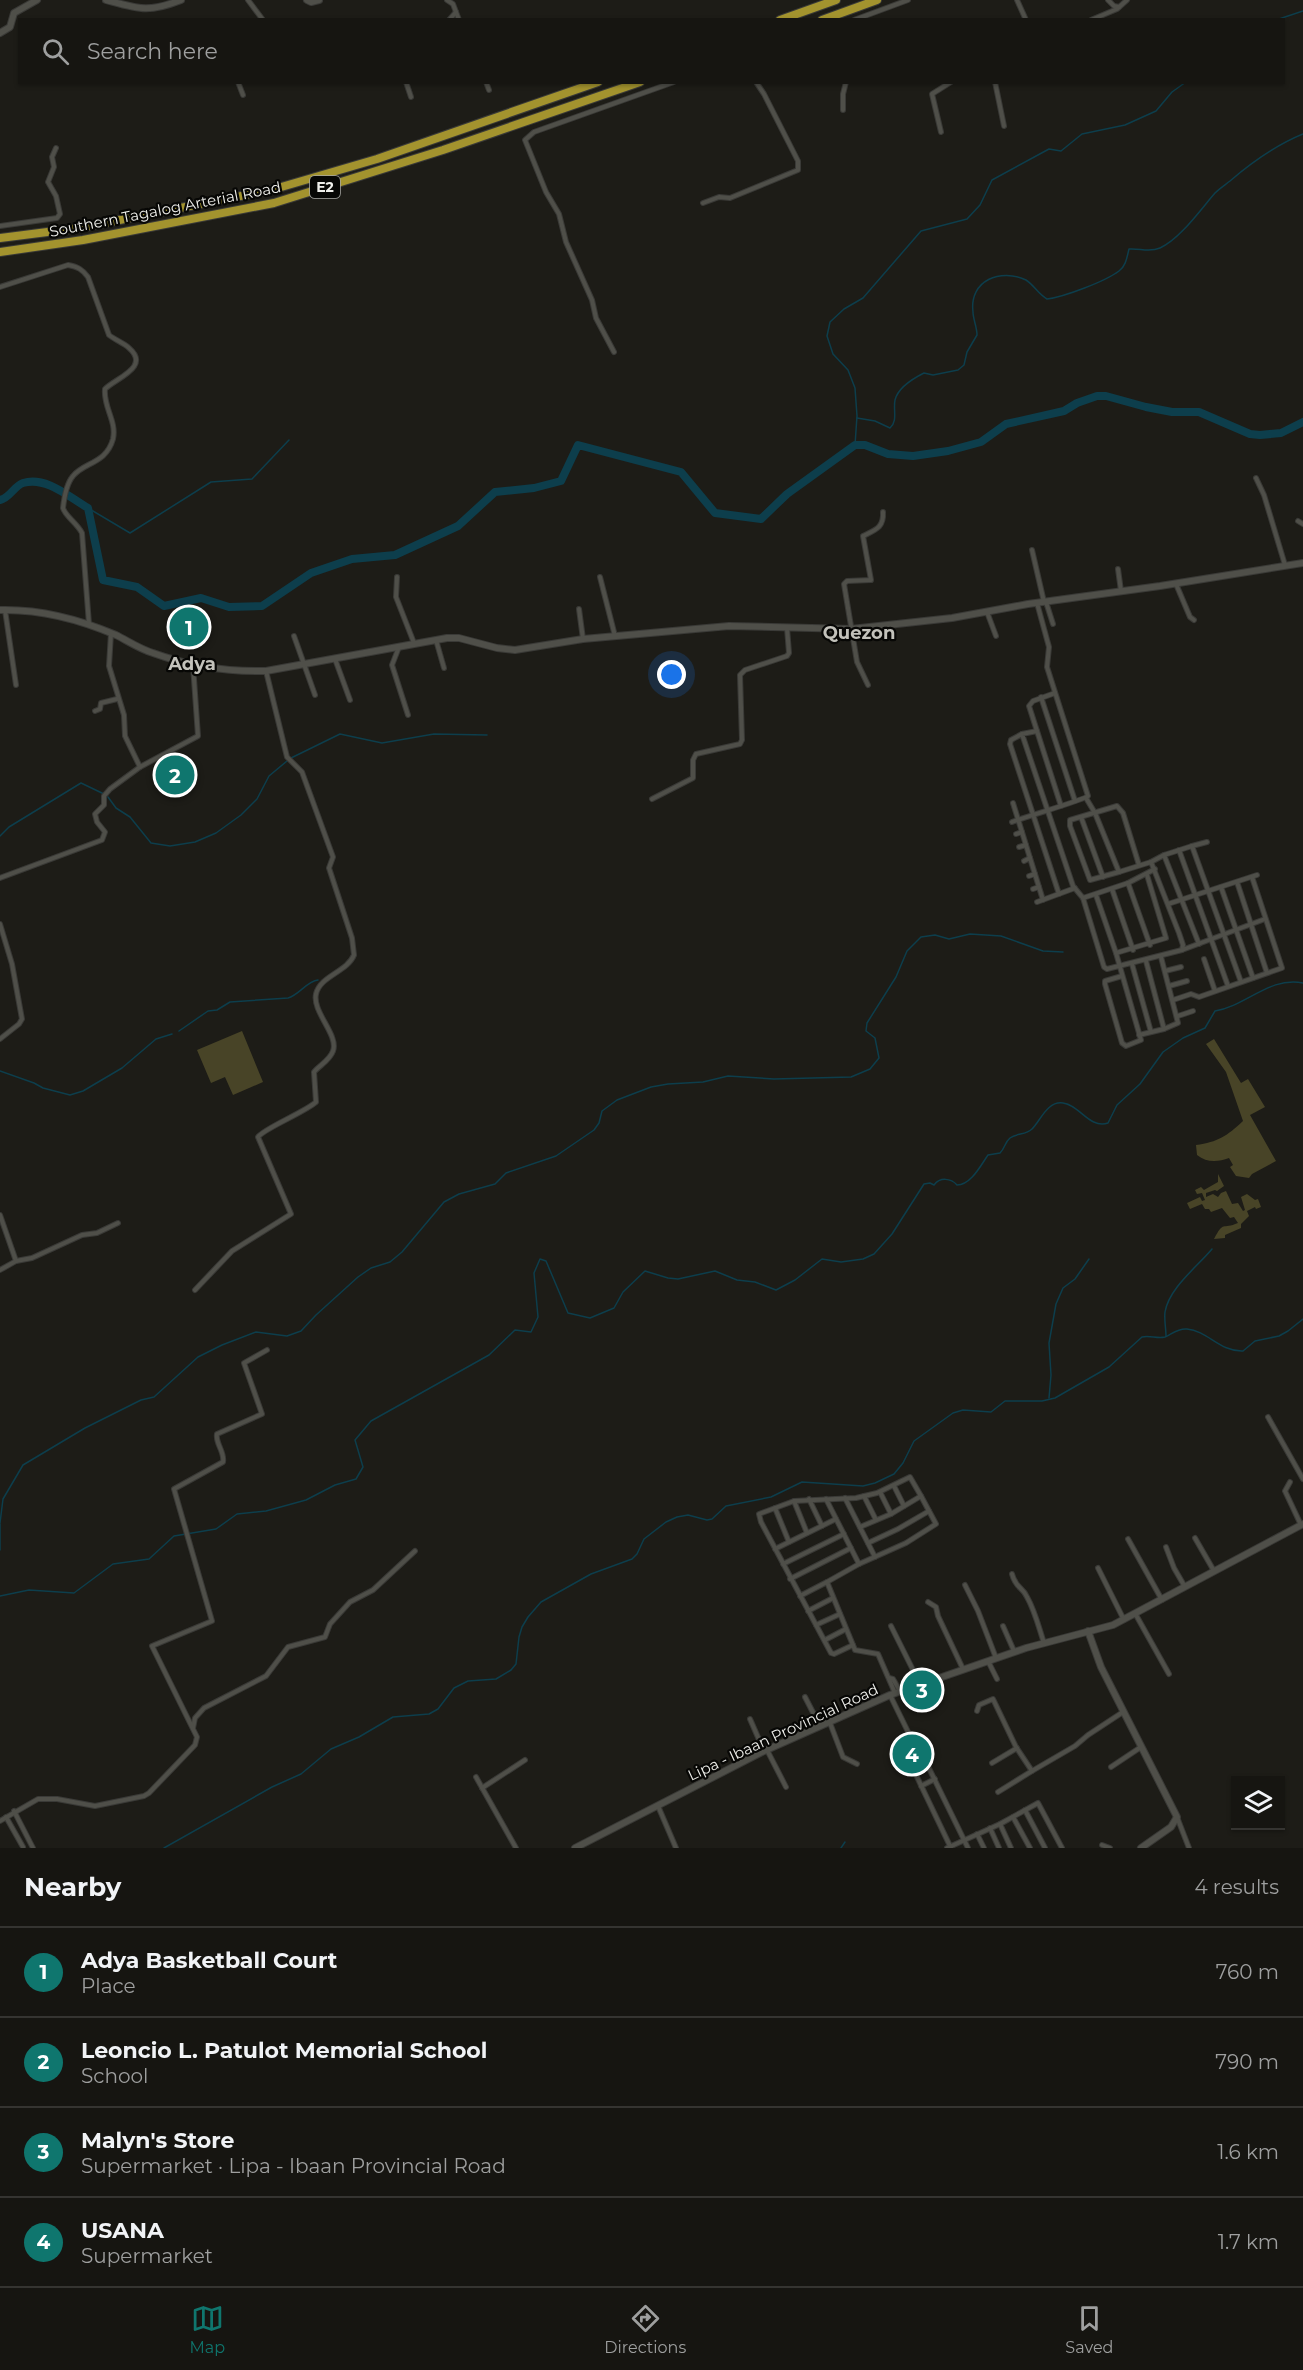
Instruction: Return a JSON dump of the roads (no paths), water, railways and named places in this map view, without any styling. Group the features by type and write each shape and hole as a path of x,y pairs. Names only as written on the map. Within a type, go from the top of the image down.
{"highway":[{"path":"786,18 836,0"},
{"path":"828,18 877,0"},
{"name":"Southern Tagalog Arterial Road","path":"0,238 79,228 271,190 377,159 592,84"},
{"name":"Southern Tagalog Arterial Road","path":"0,252 83,240 274,203 443,150 634,84"}],"street":[{"path":"0,33 10,27 14,13 37,0"},
{"path":"106,0 144,9 156,9 182,0"},
{"path":"248,0 261,18"},
{"path":"308,0 311,2 319,0"},
{"path":"447,0 453,4 458,18"},
{"path":"859,18 908,0"},
{"path":"1017,0 1025,18"},
{"path":"1108,0 1114,6 1119,7"},
{"path":"1095,18 1119,7 1127,0"},
{"path":"451,18 456,12"},
{"path":"239,84 243,95"},
{"path":"407,84 411,97"},
{"path":"487,84 489,90"},
{"path":"614,352 596,318 592,300 566,242 559,213 546,192 525,140 534,132 668,84"},
{"path":"703,203 719,197 730,198 798,170 798,161 757,84"},
{"path":"843,110 846,84"},
{"path":"941,132 932,94 948,84"},
{"path":"995,84 1004,126"},
{"path":"0,226 57,218 60,214 56,196 48,182 54,166 52,158 56,148"},
{"path":"0,287 68,265 76,267 88,277 108,335 128,346 135,354 137,363 133,370 105,389 104,397 114,425 109,449 99,459 73,476 64,502 64,513 75,522 82,533 88,624"},
{"path":"1256,478 1264,495 1286,566"},
{"path":"868,685 857,662 845,582 872,580 863,536 879,528 883,521 883,512"},
{"path":"1298,521 1303,524"},
{"path":"1032,550 1048,647 1047,667 1088,796 1086,798 1095,813 1119,872"},
{"path":"16,686 3,610 26,611 88,624 151,653 194,664 242,671 266,671 435,639 459,638 497,648 515,650 583,639 729,626 851,629 952,618 1042,602 1176,584 1303,563"},
{"path":"1118,569 1121,591"},
{"path":"397,577 396,597 414,643"},
{"path":"600,577 615,636"},
{"path":"1176,584 1190,617 1194,620"},
{"path":"1042,602 1053,624"},
{"path":"579,609 583,639"},
{"path":"987,611 996,636"},
{"path":"652,799 693,778 693,760 696,753 740,744 741,675 745,670 787,656 789,653 787,628"},
{"path":"111,633 109,666 123,716 127,741 140,767"},
{"path":"294,636 315,695"},
{"path":"435,639 444,668"},
{"path":"399,646 392,664 408,715"},
{"path":"334,658 350,700"},
{"path":"0,878 102,840 105,832 97,822 95,814 104,805 104,796 110,789 140,767 198,736 200,733 195,706 194,664"},
{"path":"195,1290 232,1251 291,1214 258,1137 261,1132 278,1126 316,1102 314,1072 333,1052 334,1044 316,1006 316,995 321,985 343,969 354,955 351,938 329,868 333,857 302,772 287,757 266,671"},
{"path":"1055,693 1033,700 1029,706 1061,806"},
{"path":"1041,697 1075,801"},
{"path":"95,711 100,709 102,703 117,699"},
{"path":"1037,731 1022,734 1011,740 1010,744 1059,894"},
{"path":"1022,734 1075,888 1083,898 1104,967 1107,969 1161,957 1265,919"},
{"path":"1012,822 1086,798"},
{"path":"1013,803 1043,900"},
{"path":"1139,865 1121,809 1117,806 1069,822 1090,880 1151,862 1164,855 1207,842"},
{"path":"1082,817 1103,877"},
{"path":"1016,834 1022,832"},
{"path":"1019,847 1026,845"},
{"path":"1192,846 1241,982"},
{"path":"1179,850 1228,986"},
{"path":"1164,855 1199,944"},
{"path":"1024,861 1030,858"},
{"path":"1151,862 1183,945 1182,950"},
{"path":"1083,898 1128,883 1155,869"},
{"path":"1029,876 1035,874"},
{"path":"1116,953 1150,945 1166,938 1147,875"},
{"path":"1168,904 1257,875"},
{"path":"1251,877 1282,968"},
{"path":"1237,882 1267,973"},
{"path":"1128,883 1150,945"},
{"path":"1033,889 1039,887"},
{"path":"1221,887 1253,978"},
{"path":"1037,902 1075,888"},
{"path":"1112,889 1132,950"},
{"path":"1096,895 1120,966 1141,1040 1139,1043 1123,1045 1105,984 1105,981 1122,976"},
{"path":"0,924 12,964 22,1019 0,1040"},
{"path":"1139,1035 1177,1024 1178,1016 1161,957"},
{"path":"1204,959 1215,991"},
{"path":"1146,961 1164,1029"},
{"path":"1132,964 1152,1032"},
{"path":"1165,971 1181,966"},
{"path":"1173,1000 1191,994 1199,997 1287,966"},
{"path":"1169,986 1187,981"},
{"path":"1178,1016 1193,1011"},
{"path":"0,1215 16,1261"},
{"path":"0,1270 16,1261 32,1258 82,1235 97,1233 118,1223"},
{"path":"0,1821 31,1801 44,1798 95,1806 144,1796 195,1744 196,1737 193,1729 152,1646 212,1621 174,1490 223,1462 224,1458 216,1438 218,1434 262,1414 244,1363 267,1350"},
{"path":"1268,1417 1303,1479"},
{"path":"800,1596 859,1564 906,1544 938,1525 910,1477 880,1492 864,1496 794,1501 759,1514 790,1579 832,1655 853,1645"},
{"path":"1290,1482 1285,1487 1285,1491 1302,1524"},
{"path":"894,1486 904,1506"},
{"path":"880,1492 891,1514"},
{"path":"864,1496 876,1520"},
{"path":"860,1527 891,1514 921,1496"},
{"path":"845,1498 875,1557"},
{"path":"809,1499 822,1526"},
{"path":"826,1499 859,1564"},
{"path":"794,1501 807,1533"},
{"path":"775,1508 789,1542"},
{"path":"868,1543 929,1511"},
{"path":"775,1549 836,1519"},
{"name":"Lipa - Ibaan Provincial Road","path":"575,1848 766,1750 895,1692 1014,1652 1113,1625 1136,1615 1302,1524"},
{"path":"783,1564 844,1534"},
{"path":"1195,1538 1214,1571"},
{"path":"1128,1539 1162,1600"},
{"path":"1166,1547 1178,1577 1186,1588"},
{"path":"790,1579 851,1548"},
{"path":"193,1729 195,1718 200,1712 266,1676 288,1647 324,1637 330,1624 350,1602 373,1590 415,1551"},
{"path":"1098,1568 1124,1620"},
{"path":"1012,1574 1016,1586 1029,1599 1044,1643"},
{"path":"827,1582 856,1651 876,1653 895,1692 896,1706 914,1744 924,1756 968,1848"},
{"path":"965,1586 978,1611 996,1658"},
{"path":"808,1611 833,1598"},
{"path":"928,1602 936,1607 963,1669"},
{"path":"816,1625 840,1614"},
{"path":"1136,1615 1169,1674"},
{"path":"891,1626 920,1684"},
{"path":"1003,1626 1014,1652"},
{"path":"825,1640 846,1629"},
{"path":"1088,1630 1101,1667 1177,1817 1189,1848"},
{"path":"988,1660 997,1679"},
{"path":"805,1698 821,1727"},
{"path":"977,1711 979,1705 993,1700 1017,1748 1032,1771"},
{"path":"998,1792 1075,1746 1123,1712"},
{"path":"750,1719 786,1787"},
{"path":"830,1723 843,1757 857,1764"},
{"path":"914,1744 905,1751 949,1848 1038,1803 1062,1848"},
{"path":"1111,1767 1142,1747"},
{"path":"992,1763 1017,1748"},
{"path":"482,1788 525,1760"},
{"path":"476,1778 516,1848"},
{"path":"921,1786 935,1779"},
{"path":"657,1806 676,1848"},
{"path":"1025,1810 1045,1848"},
{"path":"14,1812 33,1848"},
{"path":"1013,1817 1030,1848"},
{"path":"1141,1848 1170,1827 1177,1817"},
{"path":"6,1818 23,1847"},
{"path":"1000,1824 1011,1848"},
{"path":"990,1828 999,1848"},
{"path":"977,1834 984,1848"},
{"path":"1102,1845 1110,1848"}],"waterway":[{"path":"1282,18 1303,11"},
{"path":"855,445 857,416 855,388 848,370 833,354 827,336 830,322 844,309 863,298 921,231 967,219 980,205 992,180 1049,149 1061,151 1082,134 1125,125 1156,111 1172,92 1183,84"},
{"path":"857,418 875,421 890,428 895,419 895,400 899,391 907,384 924,373 933,375 958,370 964,365 967,352 977,335 973,301 981,285 997,276 1007,275 1026,280 1047,299 1074,292 1105,279 1121,269 1129,249 1152,250 1168,244 1215,193 1264,155 1303,134"},
{"path":"0,500 23,483 40,482 57,489 88,508 103,580 137,587 164,606 201,598 229,607 262,606 311,573 352,559 395,555 458,526 495,492 534,488 561,481 578,445 681,472 715,513 761,519 787,494 855,445 865,445 888,454 913,456 948,451 981,442 1006,424 1064,411 1077,403 1097,396 1106,396 1172,412 1199,412 1250,434 1281,433 1303,422"},
{"path":"88,508 130,533 211,482 252,479 289,440"},
{"path":"291,758 340,734 382,743 434,734 487,735"},
{"path":"108,797 116,808 130,817 151,843 170,846 195,842 216,833 241,815 257,799 269,776 287,761"},
{"path":"0,836 9,827 81,783 104,794"},
{"path":"0,1523 3,1499 23,1465 85,1428 141,1400 154,1397 198,1357 222,1345 256,1332 287,1336 301,1331 358,1277 371,1268 390,1262 402,1252 444,1202 459,1194 495,1184 506,1173 556,1156 594,1130 599,1123 602,1111 617,1100 651,1087 703,1082 728,1076 774,1079 851,1077 870,1069 879,1058 875,1038 866,1031 867,1023 896,977 907,951 921,937 935,935 949,939 970,934 1001,936 1043,951 1063,952"},
{"path":"179,1031 208,1011 217,1010 230,1002 288,998 318,980"},
{"path":"0,1596 29,1590 74,1593 113,1564 149,1559 174,1536 216,1529 237,1514 266,1511 306,1500 335,1485 356,1479 363,1467 355,1440 371,1421 489,1355 515,1330 531,1332 538,1317 534,1273 540,1259 546,1261 568,1313 590,1318 614,1308 623,1292 645,1271 678,1279 715,1271 737,1280 755,1282 776,1290 795,1280 822,1259 841,1262 863,1259 874,1254 892,1234 924,1184 934,1185 945,1179 957,1185 967,1182 988,1155 1000,1153 1010,1138 1030,1131 1045,1112 1057,1103 1075,1108 1095,1123 1108,1123 1117,1105 1140,1084 1163,1052 1183,1038 1205,1028 1215,1011 1237,1004 1269,987 1291,982 1303,983"},
{"path":"0,1071 43,1088 70,1095 83,1091 122,1068 156,1039 172,1034"},
{"path":"1166,1336 1165,1312 1172,1295 1184,1278 1212,1249"},
{"path":"1049,1398 1051,1375 1049,1343 1056,1304 1063,1288 1075,1279 1089,1259"},
{"path":"164,1848 272,1787 301,1774 331,1749 359,1737 393,1717 429,1714 438,1709 454,1688 468,1681 496,1679 511,1670 516,1664 522,1627 541,1602 591,1574 632,1559 644,1539 666,1522 688,1515 707,1520 712,1519 726,1506 771,1497 802,1482 863,1486 875,1483 894,1474 903,1463 914,1441 953,1413 963,1410 991,1412 1005,1401 1042,1401 1055,1398 1109,1367 1142,1337 1165,1337 1178,1330 1187,1329 1201,1333 1228,1348 1243,1351 1255,1341 1279,1336 1303,1319"},
{"path":"0,1524 0,1550"},
{"path":"841,1848 845,1842"}],"place":[{"name":"Adya Basketball Court","path":"189,627"},
{"name":"Leoncio L. Patulot Memorial School","path":"175,775"},
{"name":"Malyn's Store","path":"922,1690"},
{"name":"USANA","path":"912,1754"}],"district":[{"name":"Quezon","path":"859,633"},
{"name":"Adya","path":"192,664"}]}
